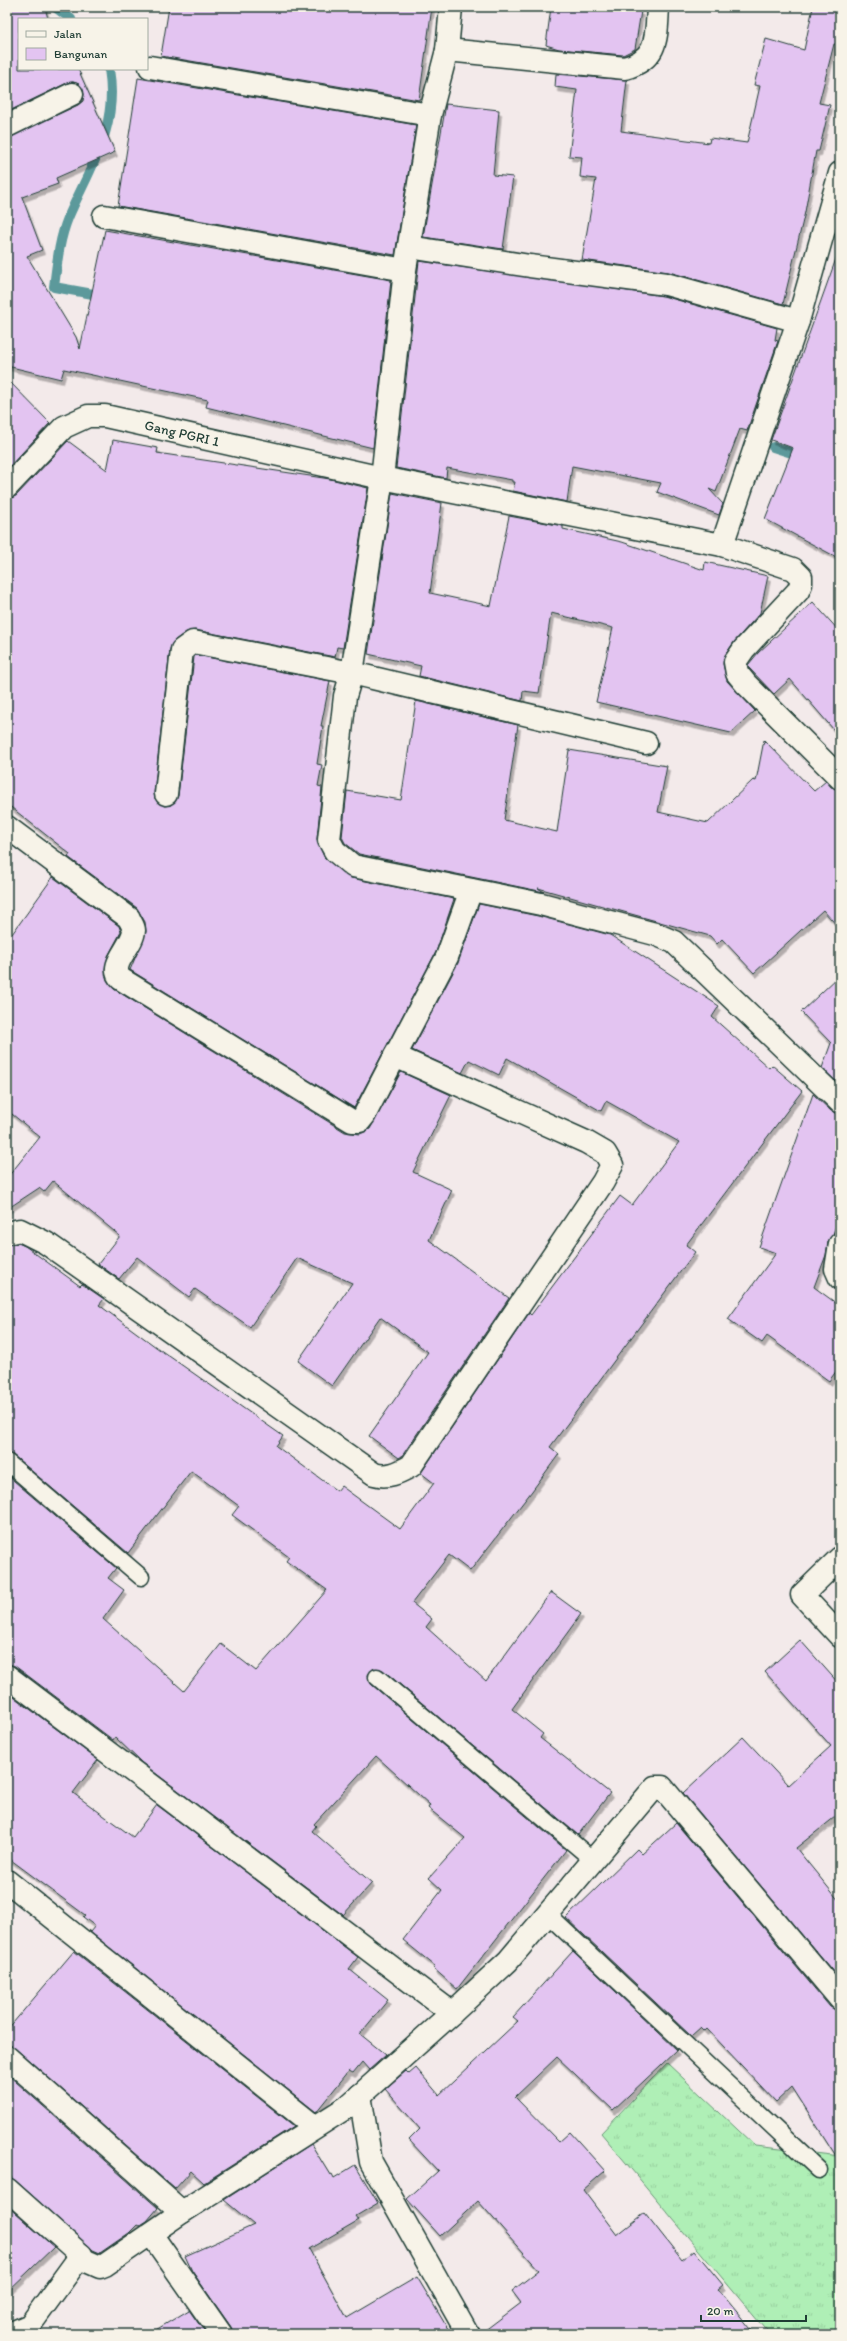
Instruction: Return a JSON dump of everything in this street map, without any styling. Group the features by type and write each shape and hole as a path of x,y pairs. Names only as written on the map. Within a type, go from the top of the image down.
{"street":[{"path":"451,7 447,50 430,115 405,270 382,478 352,673 345,696 329,840 334,851 353,866 541,904 655,934 674,942 840,1102"},
{"path":"447,50 625,68 637,65 649,57 656,39 658,7"},
{"path":"150,67 430,115"},
{"path":"7,126 72,94"},
{"path":"722,545 798,321 840,173"},
{"path":"104,216 405,270"},
{"path":"409,247 530,266 666,284 798,321"},
{"name":"Gang PGRI 1","path":"7,487 64,427 88,416 99,416 382,478 722,545 793,569 801,577 801,584 798,591 744,650 735,662 736,667 738,673 746,684 840,778"},
{"path":"166,794 182,650 187,644 201,642 352,673 646,742"},
{"path":"7,827 129,918 134,929 132,938 116,968 116,975 352,1120 360,1121 364,1116 447,958 471,890"},
{"path":"7,1233 20,1230 46,1243 374,1474 384,1477 397,1474 411,1466 603,1182 612,1165 605,1153 586,1142 395,1056"},
{"path":"840,1244 836,1269 840,1278"},
{"path":"840,1558 802,1595 840,1636"},
{"path":"7,1676 452,2013"},
{"path":"7,2189 81,2255 84,2260 100,2267 105,2265 182,2212 314,2126 347,2107 452,2013 508,1960 655,1787 662,1788 840,1999"},
{"path":"7,1881 314,2126"},
{"path":"7,2057 182,2212"},
{"path":"360,2095 371,2162 468,2334"},
{"path":"151,2234 222,2334"},
{"path":"9,2334 30,2324 81,2255"}],"lane":[{"path":"7,1462 141,1577"},
{"path":"377,1677 593,1860"},
{"path":"547,1914 819,2170"}],"green space":[{"path":"667,2063 755,2146 840,2156 840,2334 769,2334 601,2133"}],"building":[{"path":"7,7 45,7 48,18 18,18 18,70 78,70 115,152 56,178 58,184 22,197 42,250 27,256 76,337 80,349 105,230 391,280 373,448 206,407 208,400 64,369 61,379 7,366 7,138 78,105 83,101 84,94 79,84 73,82 67,83 7,112"},
{"path":"169,7 432,7 419,100 161,56"},
{"path":"551,7 616,7 641,11 635,49 623,55 559,49 546,45"},
{"path":"813,7 840,7 840,45 834,44 819,103 830,105 819,151 816,151 805,212 783,304 669,272 582,260 596,179 580,177 582,157 569,156 577,90 555,87 556,74 627,80 621,131 709,143 710,138 747,143 760,86 754,85 766,39 804,50"},
{"path":"138,78 416,125 395,255 118,206"},
{"path":"446,104 499,110 493,175 513,177 503,249 423,237"},
{"path":"837,256 840,256 840,559 765,519 793,448 771,440"},
{"path":"419,261 663,296 777,328 775,340 778,341 747,431 740,429 716,492 709,489 723,504 719,515 657,492 661,483 572,466 567,502 513,491 515,482 512,482 512,480 447,468 446,478 396,468"},
{"path":"7,379 50,423 7,469"},
{"path":"113,440 158,448 157,453 330,479 368,488 343,648 337,647 335,657 195,630 186,632 175,640 170,649 154,793 155,799 164,806 171,805 178,796 194,657 196,655 330,681 321,726 323,726 317,764 322,765 318,786 322,787 317,839 324,857 351,878 454,899 436,952 354,1108 130,970 146,932 145,922 137,908 68,857 70,854 7,804 7,499 16,496 68,441 107,470"},
{"path":"392,493 442,503 430,593 491,606 509,516 563,526 563,529 622,542 704,570 705,562 768,576 760,613 734,642 725,655 723,664 727,681 755,711 731,733 596,702 613,628 551,613 539,693 523,691 522,701 419,676 421,666 368,654"},
{"path":"813,602 840,632 840,737 790,679 774,694 749,668 748,665 758,653"},
{"path":"416,701 518,725 504,820 557,832 569,750 667,766 658,812 708,823 753,780 756,781 764,740 814,791 826,781 831,787 840,790 840,929 823,910 754,973 722,939 717,944 710,936 538,888 544,892 359,854 345,843 342,837 347,791 401,800"},
{"path":"53,877 119,926 121,932 108,956 105,969 107,980 114,989 345,1132 360,1134 370,1129 401,1072 451,1095 413,1172 452,1190 429,1240 509,1298 402,1456 399,1458 369,1436 428,1352 380,1317 332,1386 298,1361 352,1283 297,1258 250,1327 195,1289 189,1297 137,1257 119,1279 98,1264 120,1236 53,1181 44,1192 39,1188 7,1209 7,1178 40,1137 7,1110 7,941"},
{"path":"479,904 538,916 610,935 719,1006 712,1017 769,1068 772,1065 802,1091 686,1245 695,1252 550,1447 559,1454 532,1491 470,1571 449,1555 412,1603 432,1619 426,1627 486,1681 551,1592 581,1614 512,1709 543,1734 540,1738 610,1793 578,1835 383,1670 374,1668 368,1675 371,1684 566,1850 457,1989 433,1968 435,1966 403,1940 442,1890 429,1878 465,1838 428,1808 430,1805 376,1756 314,1824 316,1826 312,1831 372,1883 343,1915 142,1763 115,1737 113,1740 15,1666 7,1664 7,1475 116,1568 108,1578 124,1590 103,1619 184,1691 221,1644 256,1671 327,1590 286,1561 289,1557 232,1515 239,1506 191,1471 128,1553 13,1455 7,1453 7,1245 18,1243 25,1246 80,1286 82,1284 104,1299 99,1305 283,1436 276,1446 337,1491 341,1486 400,1529 434,1483 421,1473 529,1313 531,1315 620,1196 632,1205 679,1142 606,1101 601,1111 507,1058 499,1075 469,1060 462,1073 412,1050 458,963"},
{"path":"840,975 840,1085 822,1068 831,1043 801,1012"},
{"path":"813,1094 831,1111 840,1114 840,1215 833,1234 828,1242 826,1255 814,1287 840,1306 840,1366 829,1381 767,1336 762,1343 728,1319 776,1253 759,1247"},
{"path":"800,1640 840,1685 840,1813 796,1848 840,1902 840,1980 683,1793 743,1737 788,1785 831,1746 765,1672"},
{"path":"7,1692 98,1760 73,1793 133,1837 157,1805 358,1957 349,1969 388,2000 360,2034 386,2055 369,2070 362,2062 353,2073 349,2071 316,2112 90,1932 95,1926 83,1917 85,1915 7,1857"},
{"path":"676,1823 830,2007 840,2011 840,2162 792,2087 776,2102 707,2029 705,2031 701,2027 691,2036 566,1918 637,1849 642,1854"},
{"path":"74,1951 294,2126 204,2183 191,2171 175,2189 15,2048 7,2045 7,2030"},
{"path":"573,1951 677,2050 613,2110 557,2057 515,2097 559,2142 570,2132 605,2171 583,2190 617,2235 645,2213 682,2260 694,2250 723,2285 718,2289 755,2334 480,2334 521,2303 512,2291 539,2270 478,2201 440,2236 407,2199 438,2171 409,2140 420,2129 385,2089 406,2071 409,2074 416,2068 439,2095 518,2021 513,2017"},
{"path":"7,2074 158,2208 147,2221 139,2226 137,2225 129,2233 100,2253 93,2250 15,2180 7,2177"},
{"path":"311,2144 330,2175 332,2174 334,2178 355,2165 378,2203 356,2216 359,2220 309,2249 347,2318 417,2277 451,2334 233,2334 231,2327 192,2271 185,2256 254,2225 224,2200"},
{"path":"7,2206 54,2247 7,2292"},
{"path":"189,2310 206,2334 149,2334"}],"waterway":[{"path":"55,7 70,18"},
{"path":"104,296 54,287 62,235 68,218 93,164 106,129 110,110 111,90 109,70"},
{"path":"773,447 804,457"}]}
